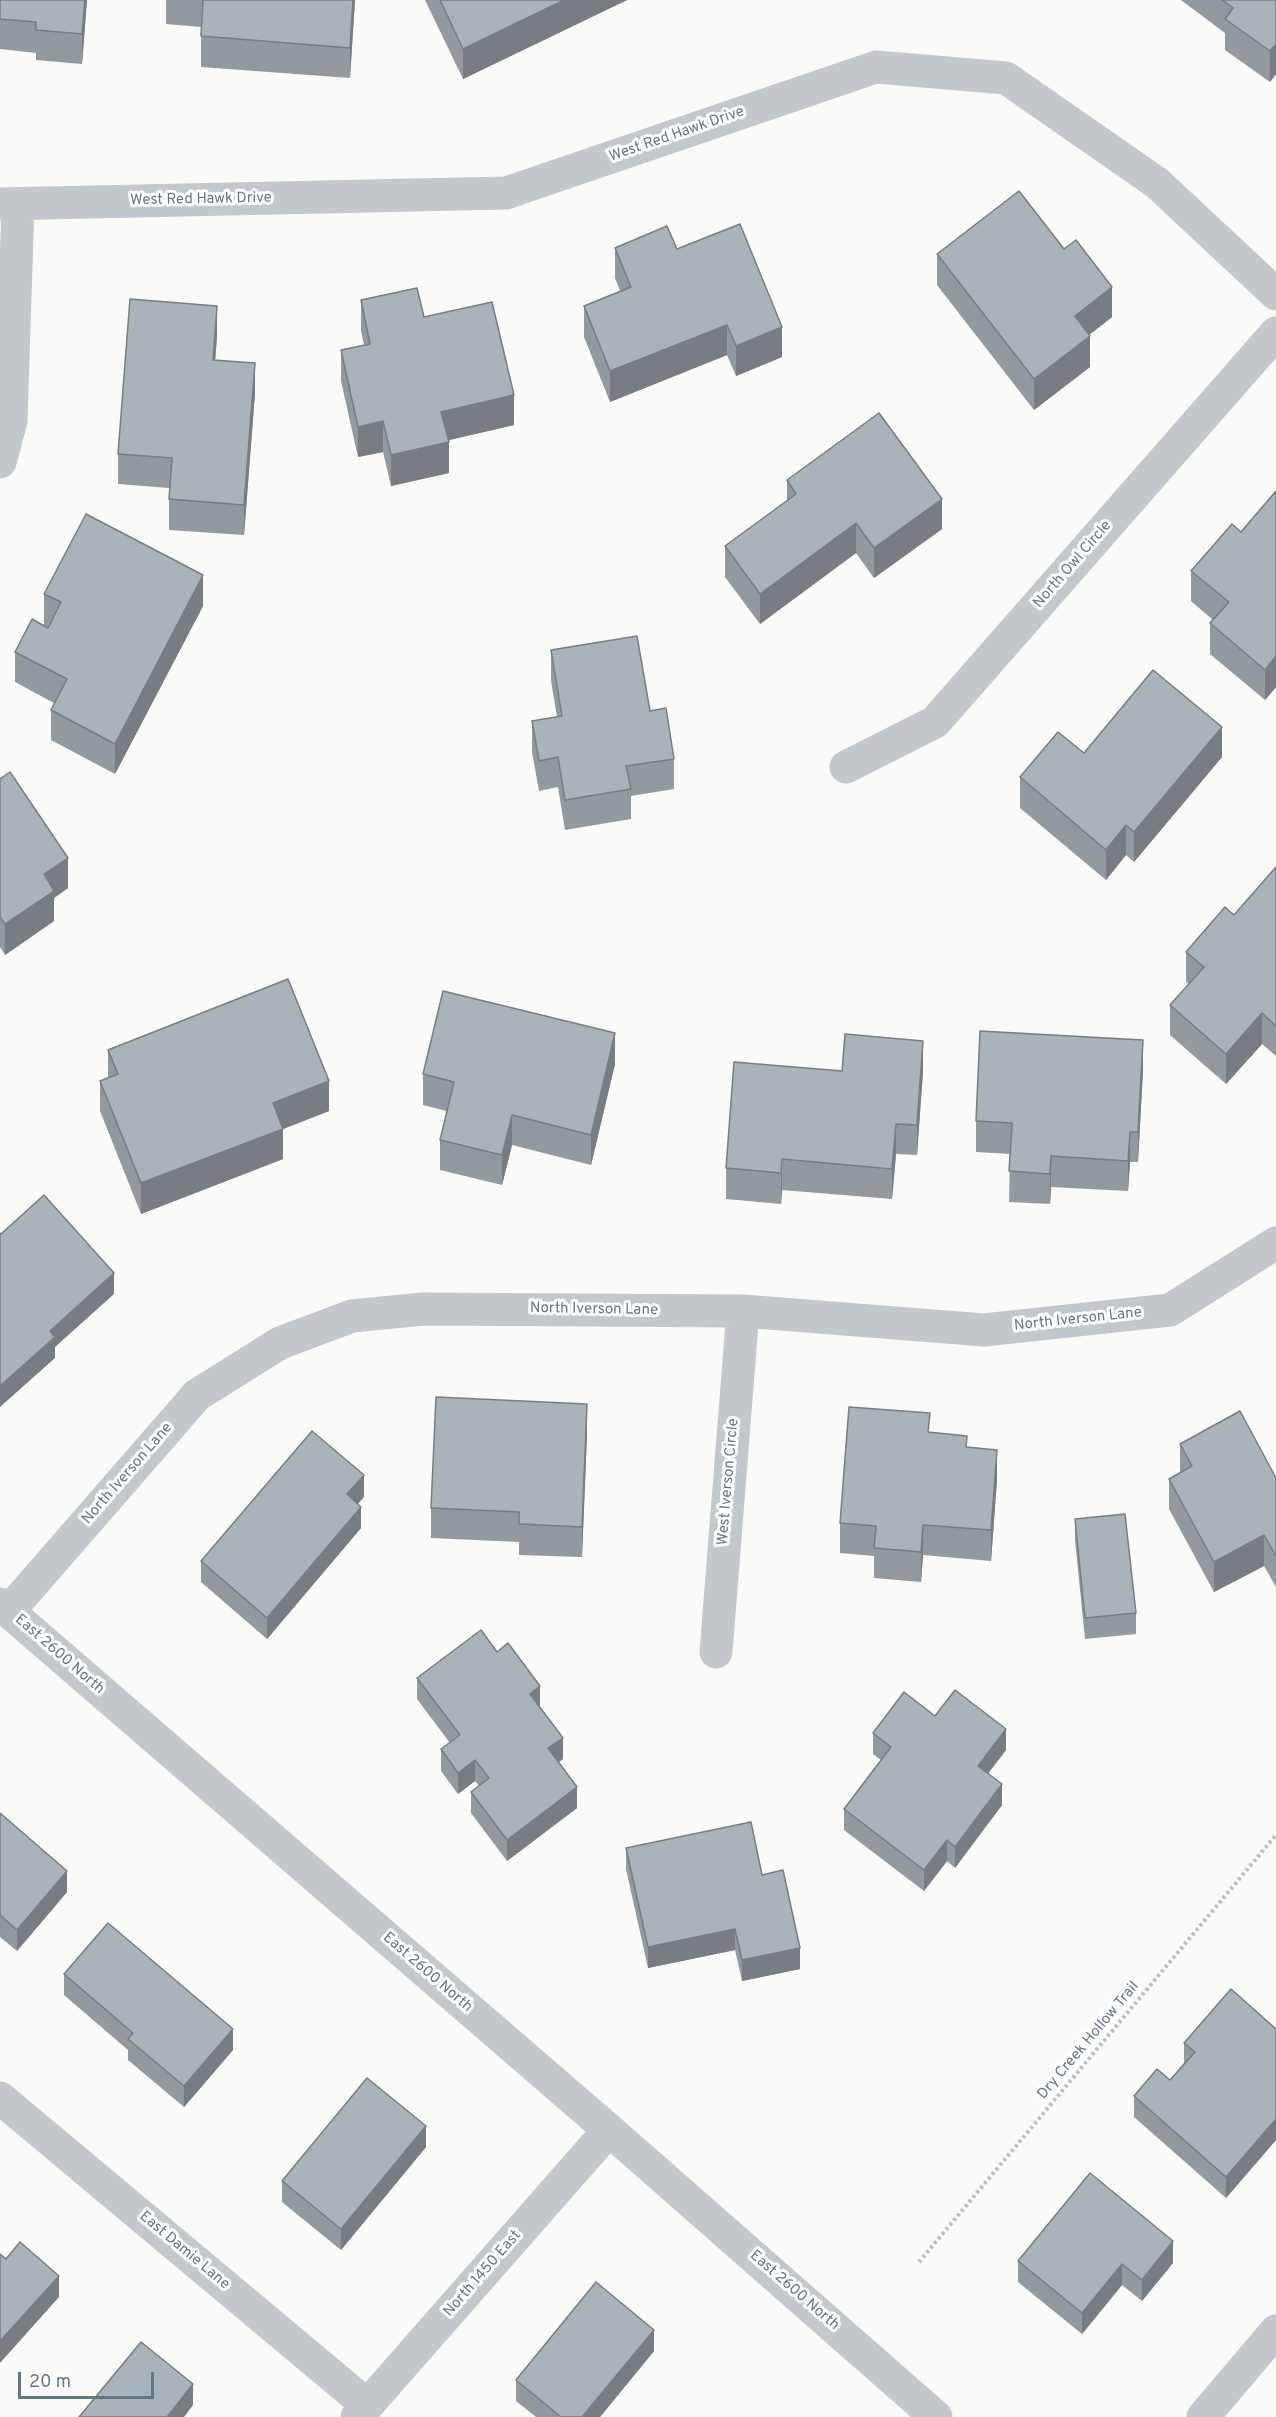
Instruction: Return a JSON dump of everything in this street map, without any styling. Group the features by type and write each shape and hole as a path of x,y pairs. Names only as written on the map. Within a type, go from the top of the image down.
{"street":[{"name":"West Red Hawk Drive","path":"9,204 506,193 876,67 1006,78 1157,183 1276,294"},
{"path":"0,462 11,421 9,204"},
{"name":"North Owl Circle","path":"846,767 935,722 1276,333"},
{"name":"North Iverson Lane","path":"4,1607 197,1395 280,1343 352,1316 423,1309 743,1311 984,1330 1170,1310 1276,1243"},
{"name":"West Iverson Circle","path":"716,1652 743,1311"},
{"name":"East 2600 North","path":"4,1607 853,2342 936,2417"},
{"name":"East Damie Lane","path":"0,2098 362,2411"},
{"name":"North 1450 East","path":"362,2411 609,2130"},
{"path":"1203,2417 1276,2331"}],"path":[{"name":"Dry Creek Hollow Trail","path":"919,2262 1276,1835"}],"building":[{"path":"0,0 85,0 82,34 36,30 36,22 0,19"},
{"path":"203,0 353,0 350,48 201,36"},
{"path":"440,0 564,0 463,49"},
{"path":"1222,0 1276,0 1276,44 1270,51 1225,19 1233,8"},
{"path":"1019,191 1064,249 1076,240 1112,287 1075,316 1090,336 1034,379 937,254"},
{"path":"740,224 782,327 736,346 727,325 610,371 584,306 631,287 615,248 667,226 677,249"},
{"path":"417,288 424,317 492,302 514,395 441,412 449,442 391,455 383,421 358,427 341,350 370,344 361,300"},
{"path":"130,299 217,306 213,360 255,363 244,505 169,499 172,458 118,454"},
{"path":"879,413 942,499 874,548 856,523 760,594 725,546 796,494 787,480"},
{"path":"1276,491 1276,656 1265,670 1210,623 1229,602 1191,571 1232,524 1241,532"},
{"path":"86,514 203,575 115,744 51,710 67,679 15,652 32,619 48,628 61,602 44,594"},
{"path":"637,636 650,711 666,708 674,759 626,766 631,789 565,800 558,757 539,761 532,721 562,716 551,650"},
{"path":"1153,670 1222,727 1134,832 1126,825 1106,850 1020,777 1058,732 1084,753"},
{"path":"10,772 68,858 44,874 54,891 5,924 0,917 0,779"},
{"path":"1276,867 1276,1026 1262,1013 1226,1054 1170,1005 1204,967 1186,952 1225,907 1234,915"},
{"path":"288,979 329,1081 273,1103 283,1129 141,1183 100,1081 118,1074 108,1050"},
{"path":"443,991 615,1033 591,1135 512,1115 502,1155 440,1140 454,1082 423,1074"},
{"path":"980,1031 1143,1040 1138,1132 1130,1132 1128,1161 1051,1156 1050,1174 1009,1171 1012,1123 976,1121"},
{"path":"845,1034 923,1041 917,1125 896,1124 892,1169 782,1159 781,1173 726,1168 734,1062 842,1071"},
{"path":"44,1195 114,1273 50,1331 55,1337 0,1386 0,1233"},
{"path":"436,1397 587,1404 582,1527 519,1524 519,1512 431,1508"},
{"path":"849,1407 930,1413 928,1432 967,1436 966,1447 997,1450 991,1530 923,1525 921,1552 874,1548 876,1526 840,1523"},
{"path":"1240,1411 1276,1478 1276,1556 1264,1535 1214,1562 1169,1479 1192,1466 1180,1444"},
{"path":"312,1431 364,1475 347,1494 361,1507 267,1618 201,1561"},
{"path":"1125,1514 1136,1613 1085,1618 1075,1519"},
{"path":"481,1630 497,1652 508,1643 540,1686 530,1694 563,1738 548,1748 577,1787 507,1840 471,1792 489,1778 475,1760 458,1773 441,1749 460,1735 417,1678"},
{"path":"955,1690 1006,1729 978,1766 1002,1784 955,1847 947,1840 924,1870 844,1809 891,1747 873,1733 904,1692 935,1716"},
{"path":"0,1813 67,1871 17,1930 0,1915"},
{"path":"751,1822 762,1875 783,1870 800,1948 742,1960 735,1929 648,1947 626,1848"},
{"path":"108,1923 233,2029 184,2086 128,2039 133,2033 64,1974"},
{"path":"1231,1989 1276,2029 1276,2119 1226,2177 1134,2096 1157,2069 1170,2080 1195,2052 1184,2043"},
{"path":"367,2078 426,2126 341,2229 282,2181"},
{"path":"1090,2173 1173,2241 1142,2280 1122,2264 1082,2313 1018,2261"},
{"path":"20,2242 59,2276 0,2341 0,2254 6,2259"},
{"path":"596,2282 654,2330 582,2417 561,2417 516,2380"},
{"path":"141,2342 193,2384 167,2417 79,2417"}]}
